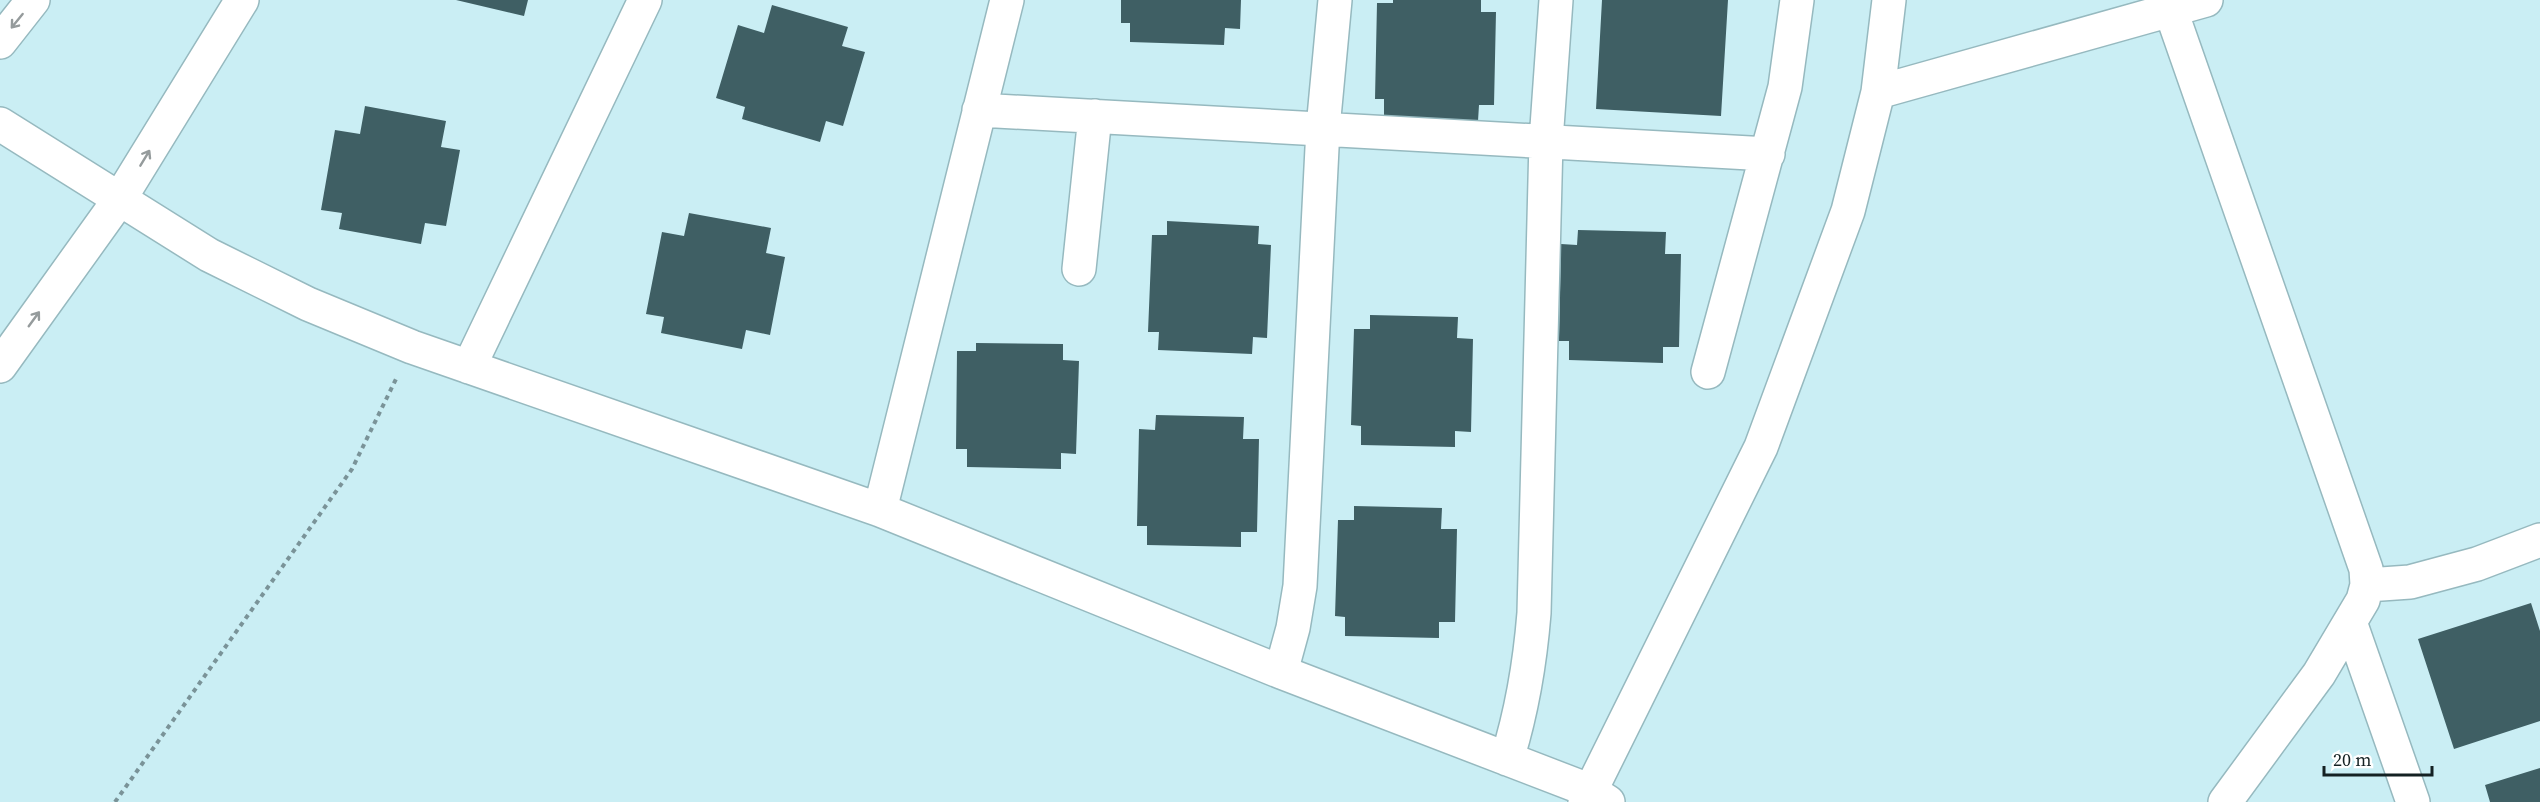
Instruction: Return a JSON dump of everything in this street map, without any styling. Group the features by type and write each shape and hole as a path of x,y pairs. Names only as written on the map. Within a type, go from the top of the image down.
{"street":[{"path":"0,42 33,0"},
{"path":"0,366 119,200 242,0"},
{"path":"469,367 645,0"},
{"path":"880,510 1007,0"},
{"path":"1281,672 1293,627 1300,586 1323,128 1335,0"},
{"path":"1507,759 1522,707 1530,660 1534,613 1546,141 1556,0"},
{"path":"1708,372 1785,87 1797,0"},
{"path":"0,124 209,255 278,289 412,347 880,510 1281,672 1507,759 1594,798 1761,447 1848,211 1878,92 1889,0"},
{"path":"1878,92 2205,0"},
{"path":"2171,11 2362,554 2367,585 2363,600 2319,674 2224,802"},
{"path":"979,110 1768,154"},
{"path":"1079,269 1095,116"},
{"path":"2367,585 2410,582 2477,564 2540,540"},
{"path":"2350,622 2413,802"}],"path":[{"path":"115,802 352,469 412,347"}],"building":[{"path":"456,0 528,0 524,16"},
{"path":"1121,0 1241,0 1240,29 1225,28 1224,45 1130,42 1130,23 1121,23"},
{"path":"1393,0 1481,0 1481,12 1496,12 1494,105 1479,105 1478,121 1384,118 1384,99 1375,99 1377,3 1393,3"},
{"path":"1602,0 1728,0 1721,116 1596,109"},
{"path":"772,5 848,27 842,46 865,52 843,126 826,121 820,142 742,119 745,107 716,98 738,25 764,33"},
{"path":"365,106 446,121 441,147 460,150 446,226 425,223 421,244 339,229 342,213 321,210 335,130 360,134"},
{"path":"689,213 771,228 766,253 785,257 770,335 746,330 742,349 661,333 664,317 646,314 662,232 684,236"},
{"path":"1167,221 1259,226 1258,244 1271,245 1267,338 1253,337 1252,354 1158,350 1159,332 1148,332 1152,235 1167,235"},
{"path":"1578,230 1666,232 1665,254 1681,254 1679,347 1663,347 1663,363 1569,360 1569,341 1559,341 1561,244 1577,245"},
{"path":"1370,315 1458,317 1457,338 1473,339 1471,432 1455,431 1455,447 1361,445 1361,426 1351,425 1354,329 1370,329"},
{"path":"976,343 1063,344 1063,360 1079,361 1076,454 1061,453 1061,469 967,467 967,449 956,449 957,351 976,351"},
{"path":"1156,415 1244,417 1243,439 1259,439 1257,532 1241,532 1241,547 1147,545 1147,526 1137,526 1139,429 1155,430"},
{"path":"1354,506 1442,508 1441,529 1457,529 1455,622 1439,622 1439,638 1345,636 1345,617 1335,616 1338,520 1354,520"},
{"path":"2531,603 2540,631 2540,721 2454,749 2418,639"},
{"path":"2540,768 2540,802 2490,802 2485,785"}]}
